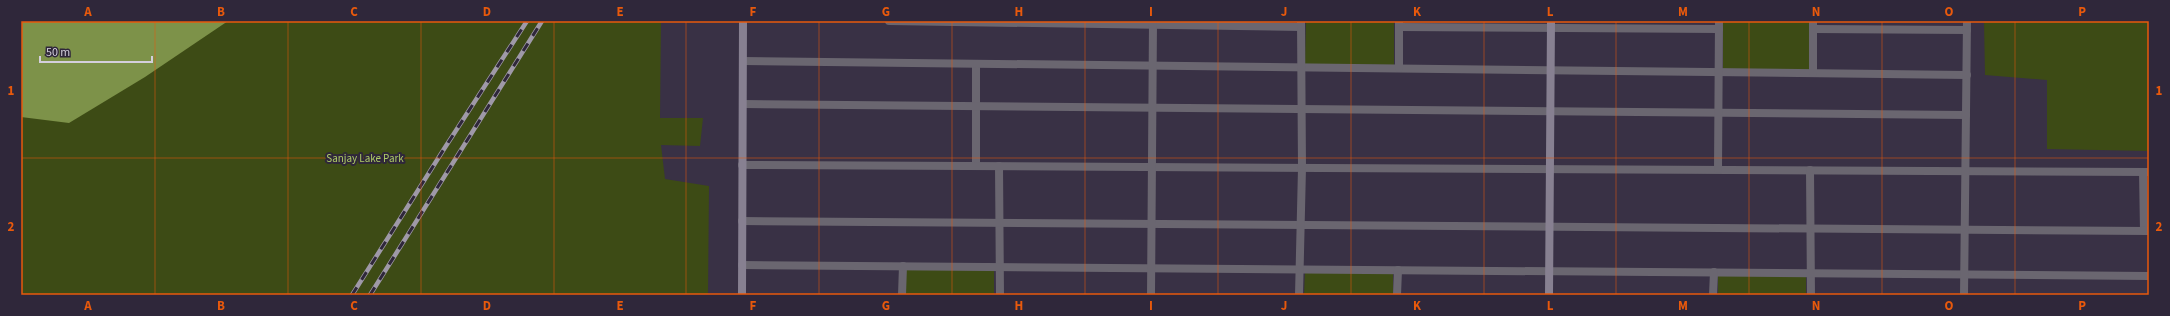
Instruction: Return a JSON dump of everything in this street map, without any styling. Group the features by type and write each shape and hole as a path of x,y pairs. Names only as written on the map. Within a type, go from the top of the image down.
{"street":[{"path":"742,295 743,21"},
{"path":"889,21 1301,24 1302,168 1299,295"},
{"path":"1964,295 1967,21"},
{"path":"1151,295 1154,23"},
{"path":"1399,68 1399,24 1719,25 1718,170"},
{"path":"1549,295 1551,24"},
{"path":"1813,73 1813,25 1967,30"},
{"path":"743,61 1967,75"},
{"path":"976,64 976,166"},
{"path":"743,104 1966,115"},
{"path":"742,165 2146,172 2146,231 742,221"},
{"path":"999,166 1000,295"},
{"path":"1810,170 1811,295"},
{"path":"742,265 2149,276"},
{"path":"902,295 903,266"},
{"path":"1397,295 1398,270"},
{"path":"1713,295 1714,272"}],"green space":[{"name":"Sanjay Lake Park","path":"21,21 661,21 660,118 703,118 700,146 661,145 665,179 709,186 708,295 21,295"},
{"path":"1306,21 1394,21 1394,65 1305,64"},
{"path":"1723,21 1809,21 1809,70 1723,69"},
{"path":"1984,21 2149,21 2149,151 2047,149 2047,80 1985,75"},
{"path":"906,268 994,269 994,295 906,295"},
{"path":"1305,272 1393,273 1393,295 1304,295"},
{"path":"1718,275 1806,276 1806,295 1718,295"}],"shaded area":[{"path":"21,21 228,21 145,77 69,123 21,117"}],"railway":[{"path":"352,295 527,21"},
{"path":"370,295 542,21"}]}
